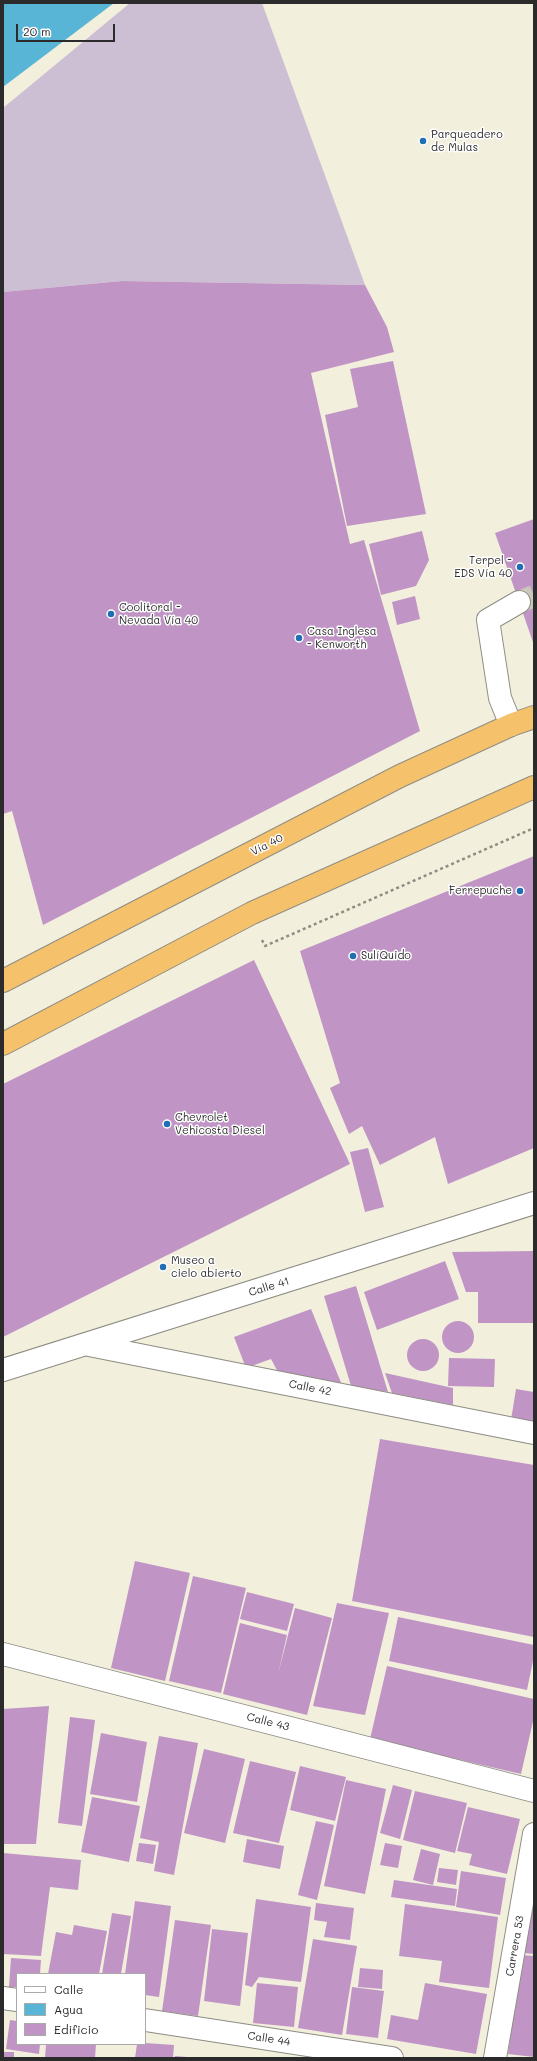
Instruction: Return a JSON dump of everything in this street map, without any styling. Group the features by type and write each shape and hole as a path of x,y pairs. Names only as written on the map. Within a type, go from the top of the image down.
{"highway":[{"name":"Vía 40","path":"3,981 400,776 512,725 534,717"},
{"path":"3,1044 252,913 534,787"}],"street":[{"path":"512,725 500,698 488,620 519,602"},
{"name":"Calle 41","path":"3,1370 534,1203"},
{"name":"Calle 42","path":"86,1344 534,1433"},
{"name":"Calle 43","path":"3,1654 534,1791"},
{"name":"Carrera 53","path":"495,2058 534,1834"},
{"path":"3,1998 16,2000"},
{"name":"Calle 44","path":"146,2020 392,2058"}],"path":[{"path":"252,913 265,946 534,828"}],"shaded area":[{"path":"130,3 262,3 365,285 122,281 3,292 3,108"}],"water":[{"path":"3,3 114,3 3,87"}],"building":[{"path":"122,281 365,285 387,327 394,352 311,373 350,544 364,540 420,731 43,925 12,811 3,814 3,292"},
{"path":"393,361 426,514 347,526 325,415 358,407 350,369"},
{"name":"Terpel - EDS Vía 40","path":"534,519 534,645 495,533"},
{"path":"422,531 429,560 416,586 381,595 369,544"},
{"path":"415,596 420,619 397,625 392,602"},
{"path":"534,856 534,1148 448,1184 435,1137 380,1165 362,1126 349,1134 330,1088 340,1083 300,951"},
{"name":"Chevrolet Vehicosta Diesel","path":"254,960 350,1164 3,1337 3,1084"},
{"path":"368,1148 384,1207 365,1212 350,1152"},
{"path":"534,1251 534,1323 478,1323 478,1292 466,1292 452,1252"},
{"path":"445,1261 459,1299 377,1330 364,1292"},
{"path":"356,1286 388,1392 351,1386 324,1296"},
{"path":"311,1309 342,1385 279,1374 271,1359 246,1368 234,1337"},
{"path":"458,1321 467,1324 471,1328 474,1337 471,1346 467,1350 458,1353 449,1350 445,1346 442,1337 445,1328 449,1324"},
{"path":"423,1339 434,1344 439,1355 434,1366 423,1371 412,1366 407,1355 412,1344"},
{"path":"449,1358 495,1359 494,1387 448,1386"},
{"path":"385,1373 453,1388 453,1405 392,1393"},
{"path":"516,1389 534,1392 534,1424 511,1420"},
{"path":"380,1439 534,1465 534,1637 352,1601"},
{"path":"135,1561 190,1573 165,1681 111,1668"},
{"path":"193,1576 246,1588 221,1693 169,1681"},
{"path":"247,1592 294,1604 287,1631 240,1619"},
{"path":"337,1603 389,1613 365,1715 313,1706"},
{"path":"295,1608 332,1618 307,1715 223,1694 240,1623 287,1635 278,1674"},
{"path":"398,1617 534,1645 534,1656 527,1690 389,1661"},
{"path":"387,1666 534,1699 534,1717 521,1774 370,1739"},
{"path":"49,1706 36,1844 3,1844 3,1709"},
{"path":"70,1717 95,1720 82,1826 58,1823"},
{"path":"101,1733 147,1742 137,1802 90,1794"},
{"path":"159,1736 198,1743 174,1875 154,1871 159,1842 140,1838"},
{"path":"204,1749 245,1759 225,1843 184,1833"},
{"path":"250,1761 296,1772 279,1843 233,1833"},
{"path":"300,1766 346,1777 335,1821 290,1810"},
{"path":"346,1780 386,1789 365,1894 324,1886"},
{"path":"393,1785 412,1790 400,1839 380,1833"},
{"path":"415,1791 467,1803 455,1853 403,1840"},
{"path":"92,1797 140,1806 129,1862 81,1852"},
{"path":"468,1807 520,1819 507,1874 469,1865 472,1854 457,1851"},
{"path":"316,1821 334,1825 317,1900 298,1895"},
{"path":"247,1839 284,1846 280,1869 243,1862"},
{"path":"139,1843 156,1845 153,1864 136,1861"},
{"path":"385,1843 402,1846 398,1868 380,1865"},
{"path":"421,1849 440,1854 433,1885 413,1880"},
{"path":"3,1853 81,1860 78,1890 50,1887 41,1956 3,1954"},
{"path":"439,1868 458,1870 456,1885 437,1882"},
{"path":"461,1871 506,1878 500,1915 456,1907"},
{"path":"394,1880 457,1889 455,1906 391,1897"},
{"path":"256,1899 311,1907 301,1982 259,1977 252,1987 245,1985"},
{"path":"135,1901 171,1906 159,1997 146,1995 146,1973 125,1973"},
{"path":"316,1903 354,1908 350,1940 324,1937 327,1922 314,1920"},
{"path":"405,1904 498,1917 489,1988 439,1982 442,1961 399,1956"},
{"path":"530,1908 534,1909 534,1954 523,1953"},
{"path":"112,1913 131,1916 121,1973 102,1973"},
{"path":"175,1920 211,1925 198,2016 162,2011"},
{"path":"74,1925 107,1931 99,1973 48,1973 56,1932 72,1935"},
{"path":"212,1929 248,1933 240,2006 204,2001"},
{"path":"313,1939 357,1946 342,2035 298,2028"},
{"path":"522,1955 534,1956 534,2057 508,2054"},
{"path":"11,1958 41,1960 40,1973 16,1973 16,1987 9,1987"},
{"path":"360,1968 383,1970 382,1989 358,1987"},
{"path":"257,1983 298,1987 294,2027 253,2023"},
{"path":"425,1983 487,1994 476,2054 387,2039 391,2015 418,2020"},
{"path":"352,1987 384,1991 378,2038 346,2034"},
{"path":"10,2020 16,2021 16,2045 40,2045 39,2054 6,2049"},
{"path":"146,2043 174,2045 173,2058 135,2058 137,2045 146,2045"},
{"path":"46,2045 96,2045 95,2058 45,2058"},
{"path":"3,2052 14,2052 14,2058 3,2058"},
{"path":"175,2056 187,2057 187,2058 175,2058"}],"tunnel":[{"path":"519,602 534,596"}],"place":[{"name":"Parqueadero de Mulas","path":"423,141"},
{"name":"Terpel - EDS Vía 40","path":"520,567"},
{"name":"Coolitoral - Nevada Vía 40","path":"111,614"},
{"name":"Casa Inglesa - Kenworth","path":"299,638"},
{"name":"Ferrepuche","path":"520,891"},
{"name":"SulíQuido","path":"353,956"},
{"name":"Chevrolet Vehicosta Diesel","path":"167,1124"},
{"name":"Museo a cielo abierto","path":"163,1267"}]}
